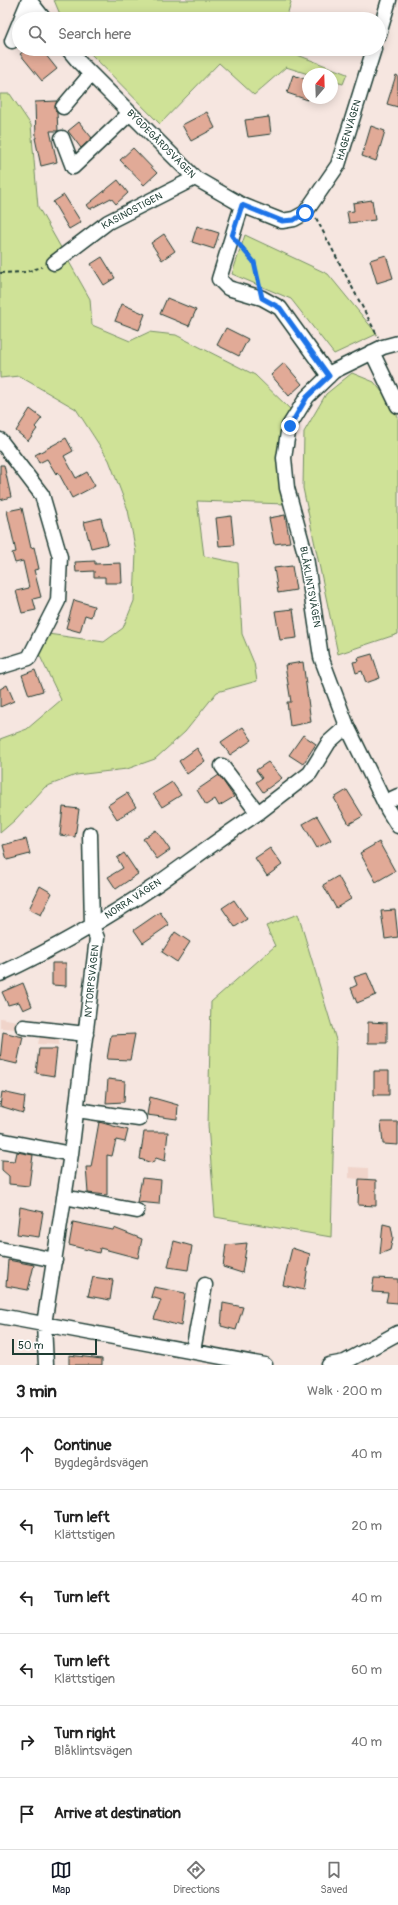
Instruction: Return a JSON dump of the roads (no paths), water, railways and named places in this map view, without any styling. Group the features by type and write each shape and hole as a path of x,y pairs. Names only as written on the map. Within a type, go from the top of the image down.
{"street":[{"path":"24,12 29,0 38,12"},
{"path":"385,12 389,0"},
{"name":"BYGDEGÅRDSVÄGEN","path":"74,56 194,178 242,205 282,221 294,220"},
{"name":"HAGENVÄGEN","path":"294,220 305,213 338,165 372,56"},
{"path":"63,107 91,74"},
{"path":"62,138 73,167 130,113"},
{"name":"KASINOSTIGEN","path":"54,263 108,222 194,178"},
{"path":"242,205 218,279 228,288 262,298 280,308 329,376"},
{"name":"BLÅKLINTSVÄGEN","path":"398,343 378,350 334,371 307,397 290,426 284,458 287,488 306,557 321,657 347,726 398,826"},
{"path":"378,350 398,406"},
{"path":"0,440 42,495 60,557 58,601 29,658 0,668"},
{"name":"NORRA VÄGEN","path":"0,974 92,926 156,884 222,836 258,813 310,773 328,742 347,726"},
{"path":"222,766 258,813"},
{"path":"385,802 398,796"},
{"name":"NYTORPSVÄGEN","path":"46,1365 44,1324 77,1110 96,938 92,926 90,834"},
{"path":"23,1027 86,1034"},
{"path":"77,1110 139,1119"},
{"path":"0,1140 71,1154"},
{"path":"64,1197 137,1211"},
{"path":"0,1249 54,1260"},
{"path":"193,1352 205,1285"},
{"path":"0,1316 265,1365"},
{"path":"329,1365 345,1362 398,1333"}]}
